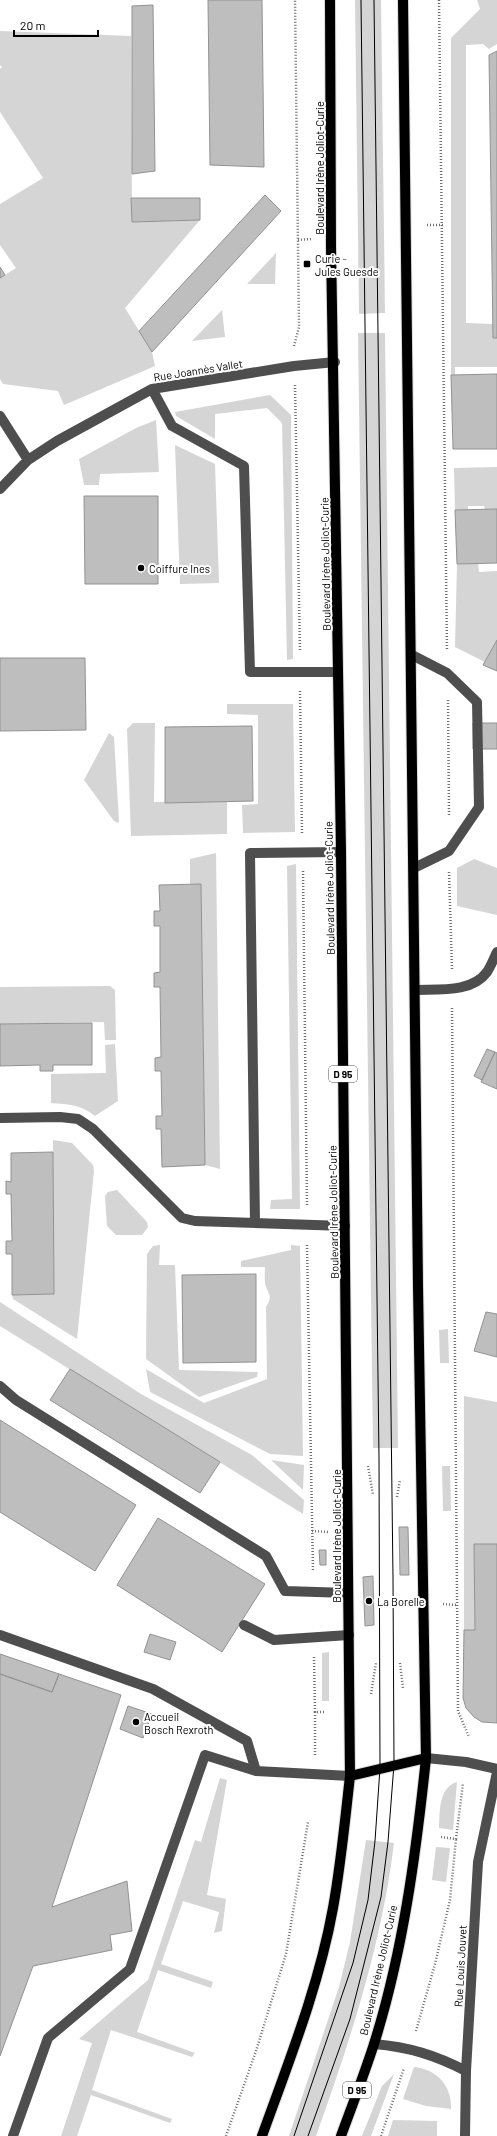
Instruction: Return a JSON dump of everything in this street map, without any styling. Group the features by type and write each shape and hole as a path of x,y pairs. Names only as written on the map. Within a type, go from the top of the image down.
{"main road":[{"name":"Boulevard Irène Joliot-Curie","path":"262,2136 306,2014 333,1909 345,1827 350,1776 335,362 331,240 330,0"},
{"name":"Boulevard Irène Joliot-Curie","path":"341,2136 374,2044 399,1946 418,1834 426,1758 403,0"},
{"path":"350,1776 426,1758"}],"street":[{"name":"Rue Joannès Vallet","path":"0,489 28,460 57,441 152,389 294,366 335,362"},
{"path":"152,389 172,426 244,466 250,672 338,672"},
{"path":"0,416 28,460"},
{"path":"412,655 447,673 477,702 479,807 449,851 414,868"},
{"path":"255,1224 250,853 341,852"},
{"path":"415,990 452,989 472,983 486,973 497,952"},
{"path":"0,1118 60,1117 78,1119 93,1129 182,1218 195,1221 255,1224 345,1226"},
{"path":"0,1386 16,1400 266,1556 285,1591 348,1593"},
{"path":"244,1625 274,1640 349,1635"},
{"path":"0,1635 153,1688 247,1741 256,1772"},
{"path":"13,2136 48,2038 130,1969 205,1755 256,1772 350,1776"},
{"path":"426,1758 466,1762 497,1771"},
{"name":"Rue Louis Jouvet","path":"465,2136 466,2071 478,1862 497,1771"},
{"path":"374,2044 411,2050 439,2057 466,2071"}],"path":[{"path":"295,0 299,327 293,351 303,852 313,1593"},
{"path":"427,225 443,225"},
{"path":"298,240 312,239"},
{"path":"367,1458 373,1495"},
{"path":"312,1531 328,1532"},
{"path":"443,1604 458,1605"},
{"path":"313,1637 316,1756"},
{"path":"370,1696 376,1662"},
{"path":"315,1712 326,1712"},
{"path":"381,2136 411,2050 435,1964 450,1900 463,1783"},
{"path":"226,2136 256,2051 286,1954 308,1822"},
{"path":"441,1837 456,1839"}],"shaded area":[{"path":"355,0 381,0 385,313 359,314"},
{"path":"477,0 497,0 497,44 489,49 483,44 466,45 466,323 493,324 497,338 497,367 455,367 455,375 451,375 451,38 480,9"},
{"path":"0,31 131,36 132,222 200,220 125,308 152,352 155,366 64,405 58,391 3,384 0,379 0,278 16,268 0,245 0,204 43,178 0,112 0,69 2,67 0,65"},
{"path":"276,253 275,284 247,284"},
{"path":"222,310 225,337 192,341"},
{"path":"358,333 385,333 398,1448 373,1448"},
{"path":"270,395 291,415 293,659 287,660 282,423 267,408 215,414 215,439 176,416 175,412"},
{"path":"156,420 159,472 100,474 99,485 84,485 79,459 136,428"},
{"path":"175,445 215,464 219,583 180,584"},
{"path":"497,467 497,509 485,510 484,506 468,506 468,510 455,510 454,468"},
{"path":"478,563 479,572 497,571 497,640 485,662 455,647 457,564"},
{"path":"227,704 293,704 295,832 243,833 242,805 258,804 258,715 227,714"},
{"path":"133,723 155,723 154,802 227,801 227,834 131,836 127,729"},
{"path":"109,733 114,737 118,823 114,821 84,780"},
{"path":"216,853 220,1169 205,1165 201,884 190,884 190,859"},
{"path":"474,859 497,868 497,915 457,906 457,868"},
{"path":"296,864 300,1209 270,1209 271,1200 292,1199 287,866"},
{"path":"110,986 115,990 116,1040 105,1040 104,1022 0,1024 0,987"},
{"path":"115,1044 118,1101 95,1116 85,1109 64,1104 51,1103 51,1074 106,1073 105,1045"},
{"path":"53,1140 72,1143 93,1165 94,1171 77,1339 13,1299 12,1295 54,1294"},
{"path":"117,1190 147,1222 148,1227 142,1235 116,1235 107,1226 105,1196 108,1192"},
{"path":"160,1245 159,1265 175,1265 179,1370 258,1372 257,1377 199,1397 146,1359 147,1254 153,1246"},
{"path":"291,1245 300,1246 303,1456 270,1454 150,1392 146,1369 204,1403 267,1379 266,1307 270,1297 265,1285 265,1267 241,1267 241,1261 291,1250"},
{"path":"0,1302 141,1394 252,1455 304,1500 303,1514 0,1326"},
{"path":"448,1329 449,1363 440,1363 439,1330"},
{"path":"464,1396 497,1402 497,1544 474,1544 475,1630 464,1630"},
{"path":"271,1460 304,1465 303,1490"},
{"path":"442,1466 450,1466 451,1511 443,1511"},
{"path":"329,1652 329,1701 322,1701 322,1653"},
{"path":"220,1778 227,1780 207,1895 226,1899 222,1931 214,1933 219,1912 183,1901 161,1964 213,1982 211,1988 158,1970 137,2032 195,2053 192,2057 111,2030 92,2090 172,2119 170,2123 91,2095 77,2136 61,2136 92,2043 79,2039 148,1980 195,1840 201,1842"},
{"path":"457,1782 453,1830 439,1828 440,1808 443,1795 446,1789"},
{"path":"366,1840 394,1843 389,1881 373,1955 341,2064 316,2136 289,2136 339,1987 350,1942"},
{"path":"436,1847 450,1848 446,1882 432,1880"},
{"path":"414,2067 429,2071 441,2080 449,2093 451,2109 426,2106 403,2099"},
{"path":"394,2074 371,2136 362,2136 382,2086"},
{"path":"393,2120 437,2121 437,2136 388,2136"}],"building":[{"path":"208,0 262,0 264,167 210,165"},
{"path":"153,5 155,171 132,174 132,6"},
{"path":"497,51 497,338 493,338 489,55"},
{"path":"265,195 281,211 152,352 139,331"},
{"path":"131,198 200,198 200,220 132,222"},
{"path":"0,267 5,275 0,278"},
{"path":"497,374 497,449 453,449 451,375"},
{"path":"84,496 158,496 158,584 85,584"},
{"path":"497,509 497,563 457,564 455,510"},
{"path":"497,640 497,671 483,665"},
{"path":"0,658 85,658 86,730 0,731"},
{"path":"473,723 497,723 497,749 473,749"},
{"path":"252,726 253,801 165,803 165,727"},
{"path":"201,884 205,1165 162,1167 161,1129 156,1129 156,1116 162,1116 161,1071 155,1071 155,1058 161,1057 160,987 154,987 154,973 160,972 160,926 154,926 154,911 160,911 159,885"},
{"path":"92,1023 92,1065 53,1065 53,1071 40,1071 40,1065 0,1066 0,1024"},
{"path":"487,1049 495,1052 482,1080 474,1076"},
{"path":"495,1052 497,1053 497,1089 481,1082"},
{"path":"53,1152 54,1294 12,1295 12,1254 6,1254 6,1241 12,1241 11,1194 6,1194 6,1181 11,1182 11,1153"},
{"path":"256,1274 256,1362 183,1363 182,1275"},
{"path":"486,1312 497,1314 497,1357 474,1351"},
{"path":"70,1369 220,1462 200,1493 50,1400"},
{"path":"0,1420 136,1505 95,1571 0,1512"},
{"path":"158,1518 265,1584 222,1652 117,1585"},
{"name":"La Borelle","path":"399,1527 408,1527 409,1575 400,1575"},
{"path":"474,1544 497,1544 497,1723 482,1722 474,1717 466,1708 463,1698 464,1630 475,1630"},
{"path":"319,1550 326,1550 326,1565 320,1565"},
{"name":"La Borelle","path":"373,1576 374,1625 365,1626 363,1577"},
{"path":"150,1634 176,1642 170,1660 144,1652"},
{"path":"0,1654 59,1674 52,1692 0,1674"},
{"path":"0,1674 52,1692 59,1674 121,1695 52,1907 127,1881 132,1931 110,1935 112,1950 33,1966 0,2056"},
{"name":"Accueil Bosch Rexroth","path":"128,1706 152,1714 143,1738 120,1729"}],"tram line":[{"path":"294,2136 353,1963 368,1900 375,1841 380,1768 379,1458 361,0"},
{"path":"308,2136 350,2019 381,1897 388,1842 394,1764 374,0"}],"place":[{"name":"Curie - Jules Guesde","path":"307,264"},
{"name":"Coiffure Ines","path":"141,568"},
{"name":"La Borelle","path":"369,1601"},
{"name":"Accueil Bosch Rexroth","path":"136,1722"}]}
